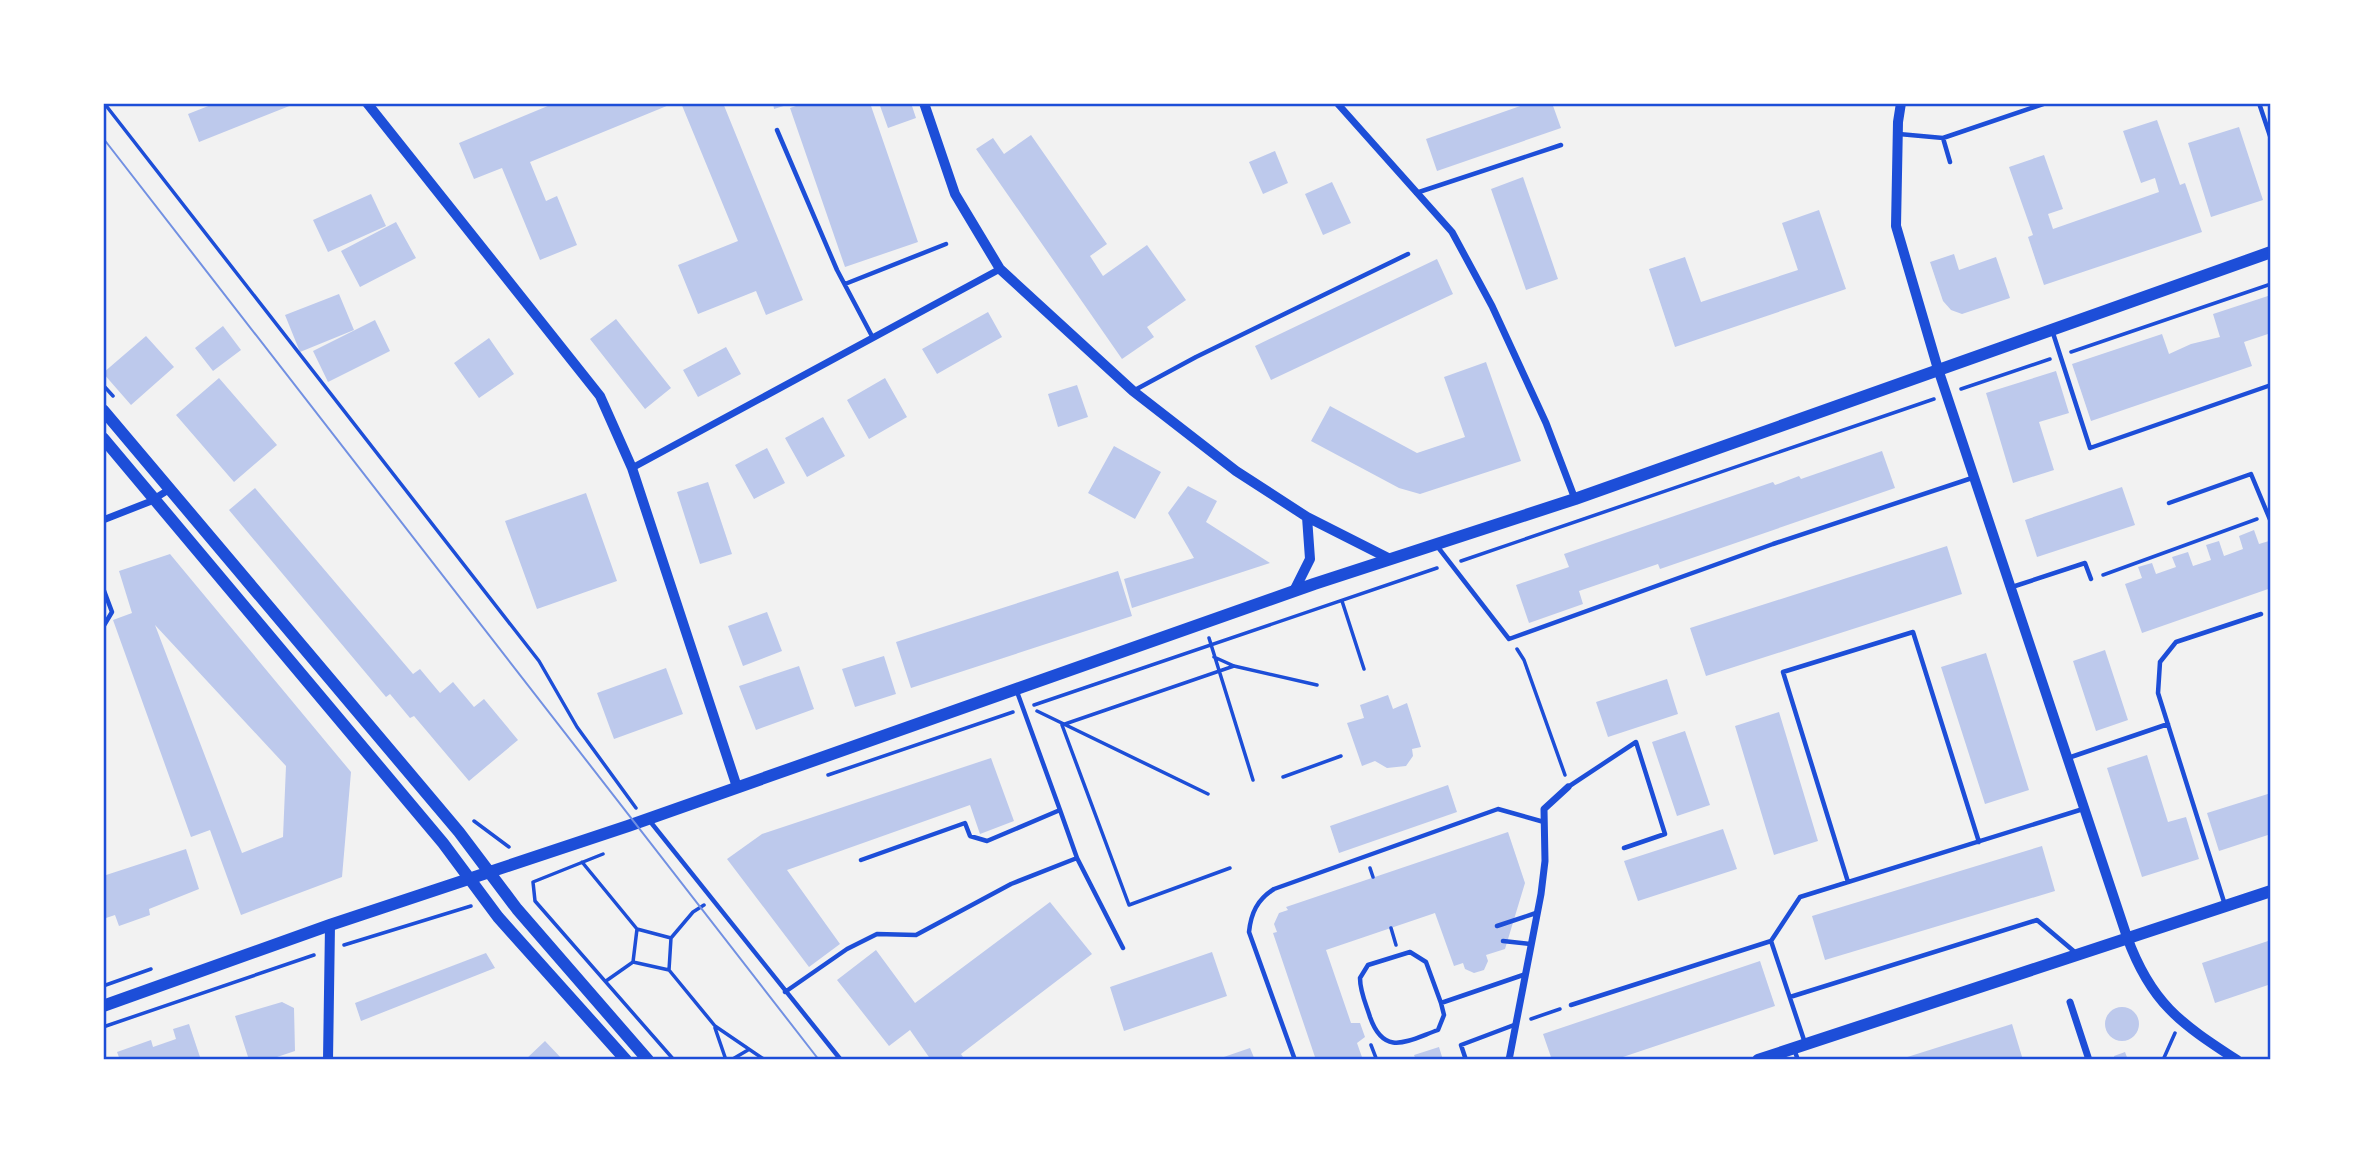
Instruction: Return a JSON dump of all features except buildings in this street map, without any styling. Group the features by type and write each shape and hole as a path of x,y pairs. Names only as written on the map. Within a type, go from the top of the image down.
{"main road":[{"path":"103,1006 330,925 648,819 1294,591 1575,499 2271,252"},
{"path":"103,410 648,1060"},
{"path":"103,438 443,843 498,917 626,1060"},
{"path":"1758,1060 1799,1050 2127,937 2271,891"}],"street":[{"path":"367,103 600,396 632,467 737,787"},
{"path":"925,103 955,194 1000,269 1133,391 1236,471 1307,517 1390,559"},
{"path":"1337,103 1452,232 1492,306 1546,423 1575,499"},
{"path":"1901,103 1896,226 1938,369 2139,972 2159,1000 2181,1021 2237,1060"},
{"path":"632,467 1000,269"},
{"path":"103,520 156,499 170,489"},
{"path":"1294,591 1310,559 1307,517"},
{"path":"1509,1060 1545,860 1544,809 1568,787"},
{"path":"328,1060 330,925"},
{"path":"2070,1002 2089,1060"}],"lane":[{"path":"1898,133 1943,138 2046,103"},
{"path":"2259,103 2271,139"},
{"path":"777,130 845,284 873,338"},
{"path":"1943,138 1950,162"},
{"path":"1416,193 1561,145"},
{"path":"845,284 946,244"},
{"path":"1133,391 1196,357 1408,254"},
{"path":"2051,329 2090,448 2271,385"},
{"path":"2169,503 2251,474 2266,516 2271,522"},
{"path":"1437,545 1509,639 1974,477"},
{"path":"2011,588 2085,563 2091,579"},
{"path":"103,588 112,612 103,627"},
{"path":"2226,905 2158,693 2161,662 2176,642 2260,614"},
{"path":"1848,882 1783,672 1913,632 1979,842"},
{"path":"1016,689 1077,858 1123,948"},
{"path":"2068,758 2168,724"},
{"path":"1568,787 1636,742 1665,834 1624,848"},
{"path":"1295,1060 1250,932 1252,915 1261,900 1274,889 1499,809 1545,822"},
{"path":"1572,1005 1771,941 1800,897 2084,809"},
{"path":"862,860 965,823 970,836 987,841 1060,810"},
{"path":"648,819 841,1060"},
{"path":"785,992 847,949 877,933 916,936 1011,884 1077,858"},
{"path":"1497,926 1537,913"},
{"path":"1790,997 2038,920 2077,954"},
{"path":"1503,941 1530,944"},
{"path":"1771,941 1790,997 1799,1050"},
{"path":"1410,952 1426,962 1441,1003 1444,1016 1438,1030 1398,1044 1387,1042 1375,1032 1360,978 1368,965 1399,953 1410,952"},
{"path":"1441,1003 1523,975"},
{"path":"1466,1060 1461,1045 1514,1025"}],"path":[{"path":"104,103 539,661 577,727 633,802"},
{"path":"1208,794 1062,725 1029,706 2271,284"},
{"path":"2091,579 2266,516"},
{"path":"1342,601 1364,669"},
{"path":"1204,623 1253,780"},
{"path":"1509,639 1524,660 1568,787"},
{"path":"1214,656 1234,666 1317,685"},
{"path":"1062,725 1234,666"},
{"path":"825,776 1023,709"},
{"path":"1062,725 1129,905 1230,869"},
{"path":"1283,777 1341,756"},
{"path":"604,853 533,882 535,901 674,1060"},
{"path":"582,862 637,929 671,938"},
{"path":"669,970 671,938 693,912 711,901"},
{"path":"103,1027 330,949 471,905 478,914"},
{"path":"1391,928 1399,953"},
{"path":"633,962 637,929"},
{"path":"606,981 633,962 669,970 715,1026 765,1060"},
{"path":"103,986 156,967"},
{"path":"1514,1025 1572,1005"},
{"path":"2163,1060 2181,1021"},
{"path":"715,1026 728,1060 748,1050"}],"tram line":[{"path":"103,138 819,1060"}]}
